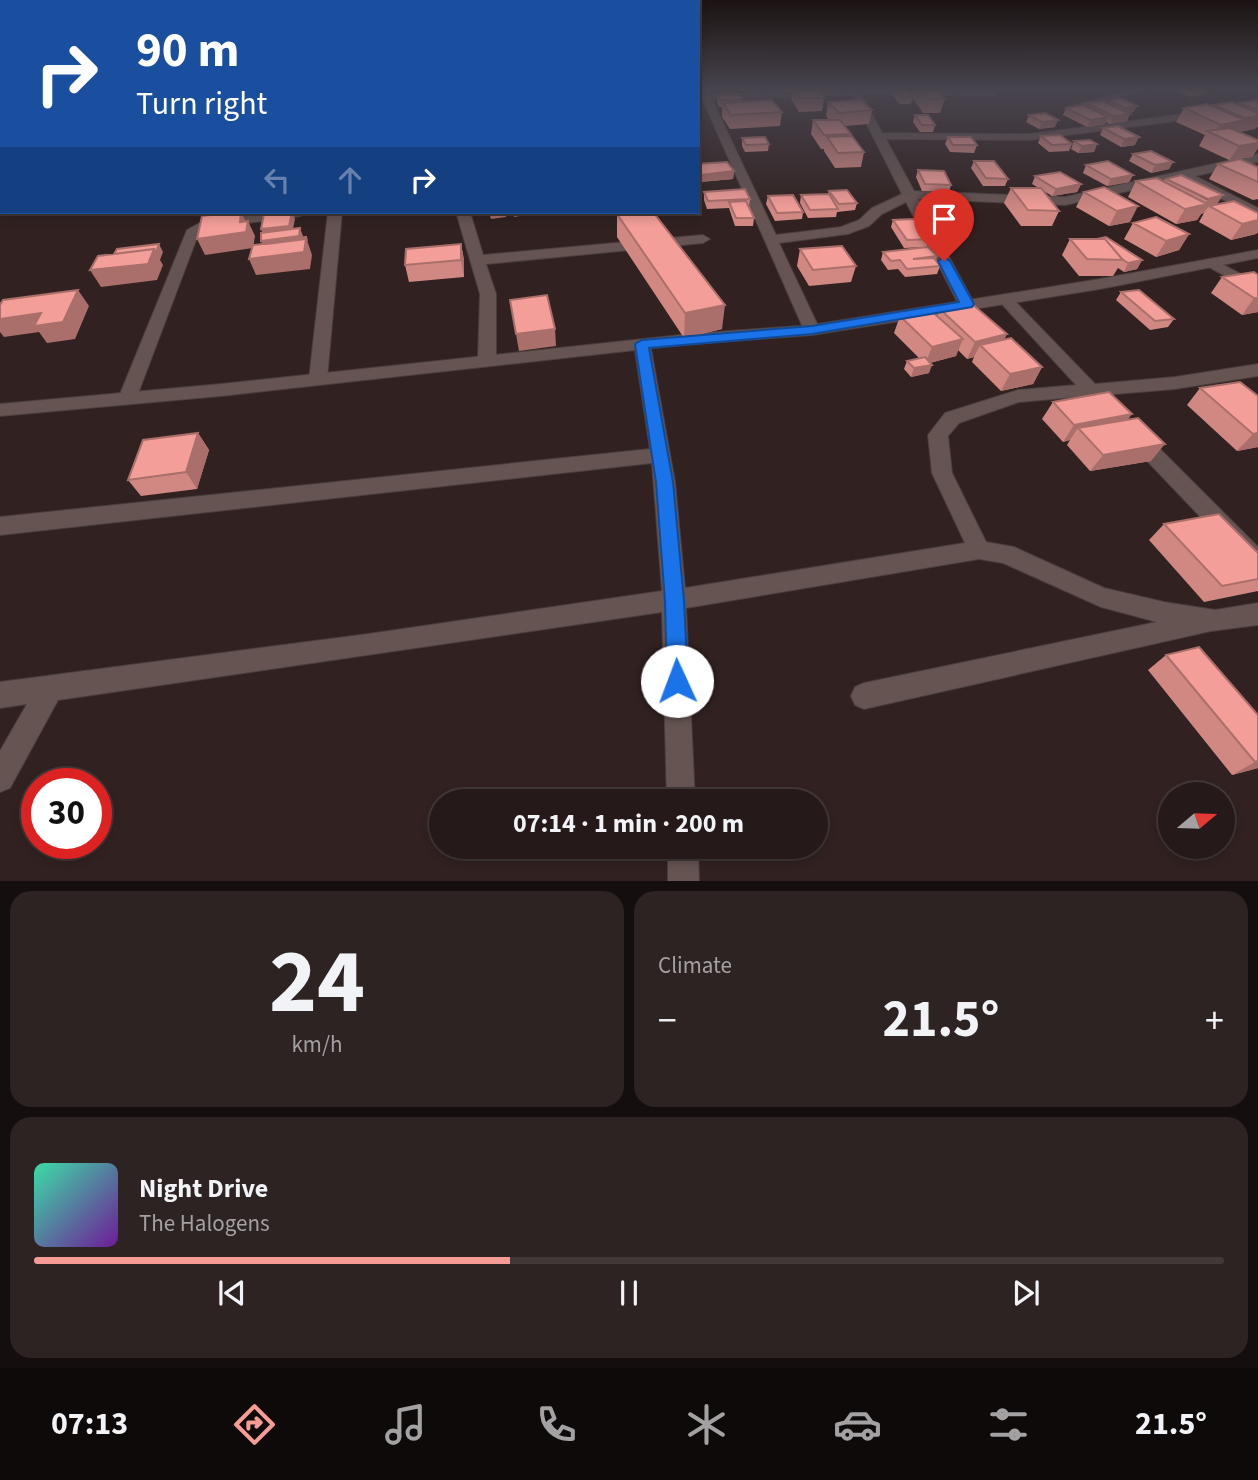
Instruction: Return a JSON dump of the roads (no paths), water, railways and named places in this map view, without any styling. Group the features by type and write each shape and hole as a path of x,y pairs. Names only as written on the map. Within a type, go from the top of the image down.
{"street":[{"path":"720,130 812,330"},
{"path":"876,130 967,304"},
{"path":"879,136 1029,137 1083,130"},
{"path":"771,240 843,231 864,223 877,211 910,195 1065,201 1258,158"},
{"path":"1183,174 1258,213"},
{"path":"127,399 192,233 205,224 285,214"},
{"path":"318,379 335,214"},
{"path":"464,214 488,294 486,360"},
{"path":"478,260 703,239"},
{"path":"0,410 642,344 812,330 1258,254"},
{"path":"1212,263 1258,289"},
{"path":"1005,299 1109,409"},
{"path":"642,344 660,455 674,601 681,789"},
{"path":"979,550 942,473 938,435 953,418 1018,396 1175,383 1258,370"},
{"path":"1128,429 1258,562"},
{"path":"0,526 660,455"},
{"path":"0,695 674,601 979,550 1006,554 1101,597 1215,621"},
{"path":"864,696 1258,614"},
{"path":"0,778 50,689"},
{"path":"683,859 684,881"}]}
